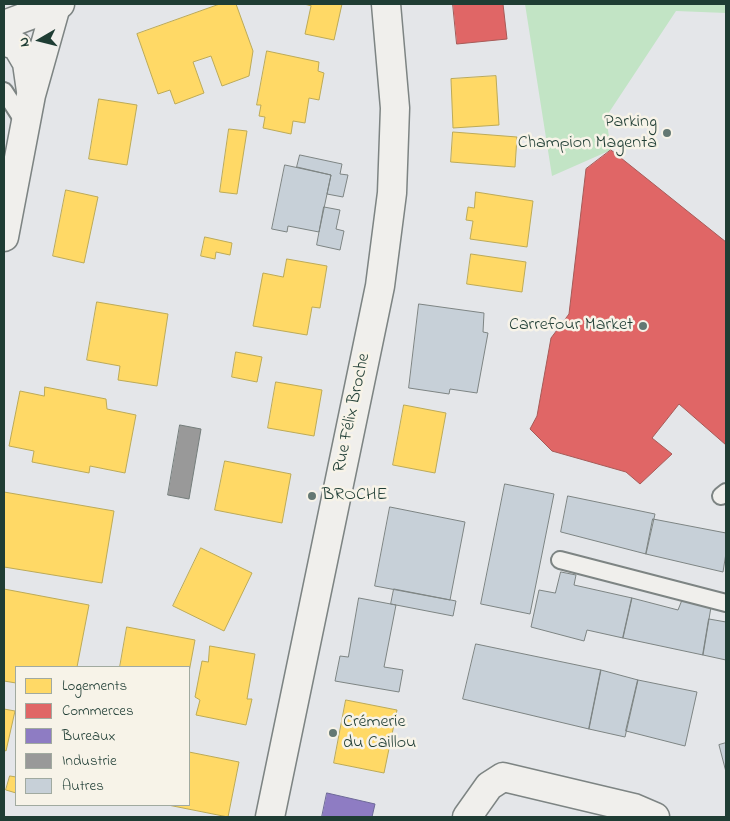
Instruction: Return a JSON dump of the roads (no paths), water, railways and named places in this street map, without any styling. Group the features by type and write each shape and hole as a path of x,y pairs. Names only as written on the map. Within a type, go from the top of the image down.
{"street":[{"name":"Rue Félix Broche","path":"270,817 380,286 392,193 395,108 386,4"},
{"path":"4,26 58,5"},
{"path":"4,237 31,95 58,5"},
{"path":"4,41 17,46 27,63 31,95"},
{"path":"467,817 489,786 503,777 634,808 655,817"}],"lane":[{"path":"4,91 26,125"},
{"path":"560,560 726,603"}],"place":[{"name":"Parking Champion Magenta","path":"667,133"},
{"name":"Carrefour Market","path":"643,326"},
{"name":"BROCHE","path":"312,496"},
{"name":"Crémerie du Caillou","path":"333,733"}]}
